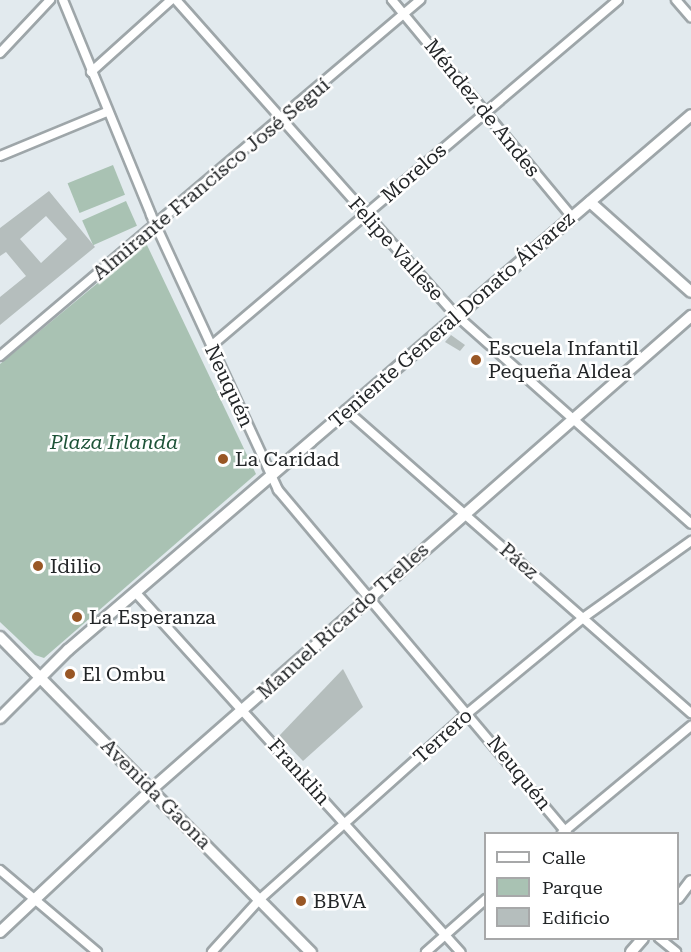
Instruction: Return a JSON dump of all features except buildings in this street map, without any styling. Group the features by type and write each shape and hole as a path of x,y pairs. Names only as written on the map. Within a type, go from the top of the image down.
{"street":[{"path":"0,53 50,0"},
{"name":"Neuquén","path":"63,0 107,112 156,226 271,477 368,598 469,712 565,832"},
{"path":"91,72 171,0"},
{"name":"Felipe Vallese","path":"176,0 365,216 456,315 691,524"},
{"name":"Méndez de Andes","path":"392,0 572,217"},
{"name":"Almirante Francisco José Seguí","path":"0,356 420,0"},
{"name":"Morelos","path":"211,346 618,0"},
{"path":"676,0 691,17"},
{"path":"0,156 107,112"},
{"name":"Teniente General Donato Álvarez","path":"0,718 136,593 456,315 691,115"},
{"path":"590,202 691,292"},
{"name":"Manuel Ricardo Trelles","path":"0,932 151,790 572,418 691,316"},
{"name":"Páez","path":"346,410 691,712"},
{"name":"Terrero","path":"212,952 260,898 469,712 583,618 691,541"},
{"name":"Franklin","path":"136,593 460,952"},
{"name":"Avenida Gaona","path":"0,637 311,952"},
{"path":"565,832 691,726"},
{"path":"0,870 97,952"},
{"path":"679,897 691,881"},
{"path":"426,952 484,901"},
{"path":"631,952 642,940"},
{"path":"660,940 676,952"}],"green space":[{"path":"113,165 125,195 80,213 68,183"},
{"path":"126,201 137,226 93,245 82,221"},
{"name":"Plaza Irlanda","path":"146,243 256,474 44,658 35,655 0,622 0,364"}],"place":[{"name":"Escuela Infantil Pequeña Aldea","path":"476,360"},
{"name":"La Caridad","path":"223,459"},
{"name":"Idilio","path":"38,566"},
{"name":"La Esperanza","path":"77,617"},
{"name":"El Ombu","path":"70,674"},
{"name":"BBVA","path":"301,901"}]}
